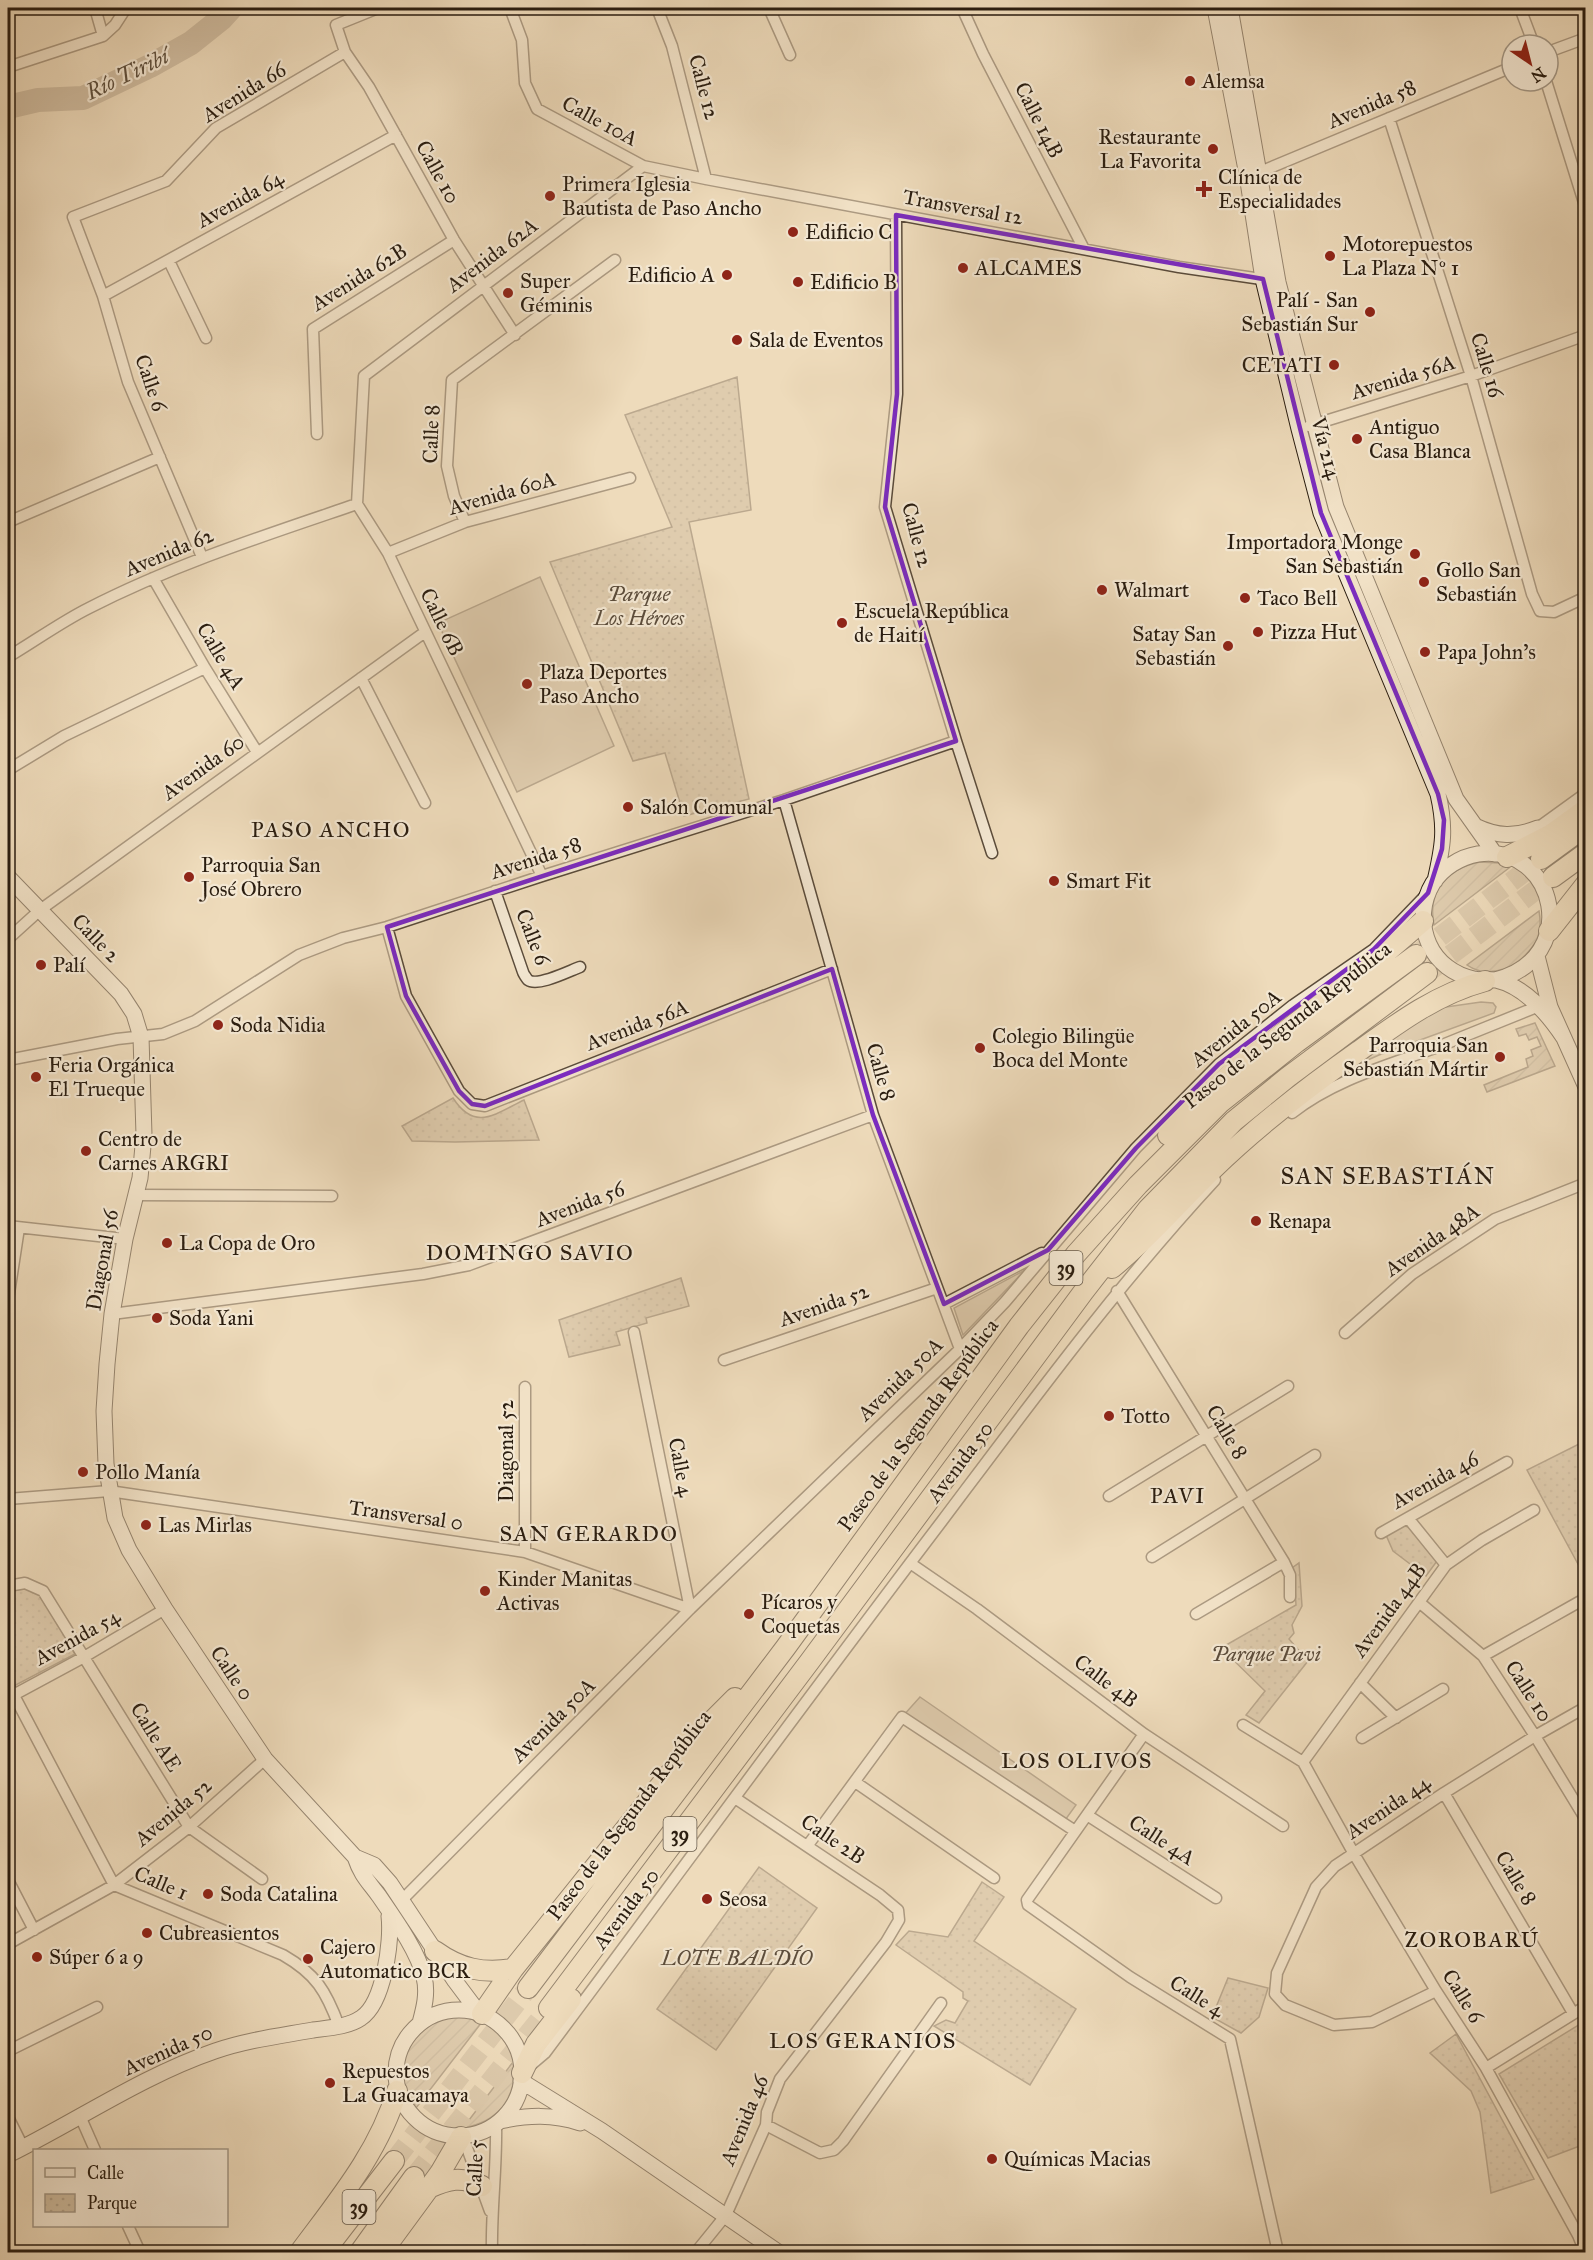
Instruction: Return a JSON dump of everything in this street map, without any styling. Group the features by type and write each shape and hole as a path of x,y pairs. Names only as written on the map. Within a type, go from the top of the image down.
{"highway":[{"path":"1500,855 1550,835 1586,809"},
{"path":"1541,859 1586,826"},
{"path":"1553,877 1586,853"},
{"path":"1549,931 1586,884"},
{"path":"1076,1254 1109,1197 1204,1098 1238,1067 1368,968 1423,921"},
{"name":"Paseo de la Segunda República","path":"528,1988 786,1647 1019,1326 1076,1254 1138,1185 1220,1103 1297,1042 1416,955"},
{"name":"Paseo de la Segunda República","path":"549,2007 810,1662 1084,1291 1148,1209 1234,1121 1297,1070 1427,973"},
{"path":"1084,1291 1138,1247 1213,1169 1252,1133 1313,1083 1416,1011 1460,988 1490,980"},
{"path":"481,2013 513,1969 713,1720 786,1647"},
{"path":"522,2077 536,2044 726,1793 810,1662"},
{"path":"435,1951 472,1970 497,1972 513,1969"},
{"path":"300,2253 350,2184 379,2138 390,2116 397,2091"},
{"path":"382,2253 421,2182 462,2137"},
{"name":"39","path":"324,2253 394,2161"},
{"path":"421,2182 459,2178 482,2186"},
{"name":"39","path":"360,2253 421,2182"}],"main road":[{"name":"Vía 214","path":"1215,8 1253,174"},
{"name":"Vía 214","path":"1230,8 1270,280 1306,427 1321,513 1438,794 1444,820 1442,849 1431,887"},
{"name":"Vía 214","path":"1306,427 1365,579 1456,799 1474,826 1500,855"},
{"path":"1474,826 1489,833 1506,836 1522,834 1538,828"},
{"path":"1490,980 1518,972 1537,956 1549,931 1550,908 1542,885 1527,868 1500,855 1472,855 1451,865 1431,887 1423,921 1429,944 1443,963 1462,976 1490,980 1525,995 1553,1021 1564,1038"},
{"name":"Calle 2","path":"8,876 121,994 134,1014 141,1037"},
{"path":"1537,956 1547,998 1586,1087"},
{"name":"Diagonal 56","path":"109,1491 104,1411 112,1314 143,1154 141,1037"},
{"name":"Calle 0","path":"109,1491 115,1518 129,1550 165,1609 266,1759 355,1857 361,1874 388,1910 410,1947 424,1976 426,1995 420,2023"},
{"name":"Calle 0","path":"355,1857 374,1865 402,1900 455,1981 481,2013"},
{"name":"Avenida 50","path":"8,2155 178,2065 216,2050 246,2042 339,2026 360,2019 369,2010 377,1993 387,1957 390,1934 388,1910"},
{"path":"387,1957 398,1950 410,1947"},
{"path":"464,2010 481,2013 508,2033 519,2051 522,2077 518,2096 498,2122 486,2130 462,2137 440,2134 421,2125 411,2116 397,2091 396,2061 409,2033 420,2023 434,2015 464,2010"},
{"path":"522,2077 726,2215 778,2253"},
{"path":"498,2122 521,2116 549,2116 567,2119 602,2131"}],"street":[{"path":"95,8 103,36"},
{"path":"8,67 103,36 115,25 126,8"},
{"name":"Calle 10","path":"378,8 336,25 345,52 369,87 454,240 515,335"},
{"name":"Calle 10A","path":"510,8 522,40 525,83 537,109 643,166"},
{"name":"Calle 12","path":"657,8 672,46 706,179"},
{"path":"769,8 790,55"},
{"name":"Calle 14B","path":"962,8 983,54 1084,249"},
{"path":"1520,8 1529,33"},
{"path":"1560,48 1586,38"},
{"name":"Avenida 66","path":"74,217 166,181 216,128 345,52"},
{"name":"Avenida 58","path":"1253,174 1500,72"},
{"path":"1550,93 1586,209"},
{"name":"Calle 16","path":"1389,117 1471,376 1529,587 1540,611 1554,612 1586,597"},
{"name":"Avenida 64","path":"103,296 396,135"},
{"name":"Transversal 12","path":"643,166 1179,267 1270,280"},
{"name":"Avenida 62A","path":"357,504 364,376 643,166"},
{"name":"Calle 12","path":"896,215 897,394 885,507 992,853"},
{"name":"Calle 6","path":"74,217 103,296 128,382 202,557"},
{"name":"Avenida 62B","path":"317,434 313,329 454,240"},
{"path":"170,261 206,338"},
{"path":"515,335 615,261"},
{"name":"Calle 8","path":"465,522 454,496 447,466 452,380 515,335"},
{"name":"Avenida 56A","path":"1306,427 1471,376 1586,335"},
{"path":"8,522 160,457"},
{"name":"Avenida 60A","path":"388,553 465,522 630,478"},
{"name":"Calle 6B","path":"357,504 388,553 542,876"},
{"name":"Avenida 62","path":"8,657 88,609 153,578 202,557 357,504"},
{"name":"Calle 4A","path":"153,578 257,752"},
{"name":"Avenida 60","path":"8,939 40,910 425,632"},
{"path":"8,770 64,736 205,668"},
{"path":"361,678 425,803"},
{"name":"Avenida 58","path":"8,1060 117,1039 163,1034 195,1021 299,955 343,938 387,927 784,800 956,741"},
{"path":"1500,855 1586,793"},
{"name":"Calle 8","path":"784,800 873,1115 960,1348"},
{"name":"Avenida 50A","path":"402,1900 690,1609 1005,1302 1136,1148 1219,1064 1293,1005 1374,949 1431,887"},
{"name":"Calle 6","path":"495,891 523,972 528,980 543,981 580,967"},
{"path":"1537,956 1586,895"},
{"name":"Avenida 56A","path":"387,927 406,996 459,1091 472,1104 485,1106 832,969"},
{"name":"Avenida 50","path":"522,2077 545,2053 910,1563 1117,1291 1228,1165 1264,1134 1319,1094 1378,1068 1539,1006"},
{"name":"Avenida 56","path":"112,1314 423,1274 469,1265 873,1115"},
{"name":"Avenida 48A","path":"1345,1333 1412,1274 1496,1218 1586,1183"},
{"path":"135,1195 332,1196"},
{"path":"8,1226 125,1239"},
{"path":"8,1300 20,1228"},
{"path":"944,1304 1048,1250"},
{"name":"Avenida 52","path":"724,1360 937,1288"},
{"name":"Calle 8","path":"1117,1291 1284,1562 1290,1575 1290,1597"},
{"name":"Calle 4","path":"634,1332 690,1609"},
{"path":"1109,1496 1288,1386"},
{"name":"Diagonal 52","path":"525,1387 525,1552"},
{"path":"1152,1557 1315,1455"},
{"name":"Avenida 46","path":"1381,1533 1507,1462"},
{"path":"8,1500 109,1491"},
{"name":"Transversal 0","path":"109,1491 525,1552 690,1609"},
{"name":"Avenida 44B","path":"1303,1762 1446,1565 1482,1540 1534,1510"},
{"path":"1408,1518 1446,1565"},
{"path":"1196,1614 1284,1562"},
{"name":"Calle 4B","path":"910,1563 977,1609 1144,1734 1283,1826"},
{"name":"Calle AE","path":"8,1586 25,1583 43,1591 189,1827 262,1879"},
{"path":"1483,1656 1586,1598"},
{"name":"Calle 10","path":"1419,1602 1483,1656 1586,1820"},
{"name":"Avenida 54","path":"10,1697 165,1609"},
{"path":"1360,1683 1396,1718"},
{"name":"Calle 1","path":"8,1684 10,1697 114,1885 283,1955 299,1964 316,1979 329,1999 339,2026"},
{"path":"1362,1738 1443,1689"},
{"name":"Avenida 44","path":"1436,1990 1372,2022 1334,2025 1285,2005 1275,1994 1277,1973 1316,1887 1335,1866 1444,1793 1586,1707"},
{"path":"808,1845 902,1717 1075,1830 1144,1734"},
{"name":"Calle 6","path":"1243,1725 1303,1762 1354,1854 1486,2068 1578,2235 1585,2253"},
{"name":"Avenida 52","path":"8,1944 114,1885 189,1827 266,1759"},
{"path":"855,1782 994,1878"},
{"name":"Calle 8","path":"1444,1793 1573,2013"},
{"name":"Calle 2B","path":"735,1798 808,1845 898,1910 899,1920"},
{"name":"Calle 4A","path":"1087,1815 1216,1898"},
{"name":"Calle 4","path":"1075,1830 1027,1900 1028,1905 1130,1977 1230,2039 1278,2253"},
{"path":"8,1880 34,1930"},
{"name":"Avenida 46","path":"696,2253 726,2215 766,2125 767,2112 780,2079 885,1942 899,1920"},
{"path":"766,2125 820,2153 834,2150 941,2003"},
{"path":"1486,2068 1586,2006"},
{"path":"8,2051 97,2007"},
{"path":"81,2116 94,2149"},
{"path":"8,2117 23,2147"},
{"name":"Calle 5","path":"492,2253 498,2122"},
{"name":"Calle 5","path":"462,2137 492,2214"},
{"path":"128,2227 140,2253"}],"highlighted area":[{"path":"896,215 1263,279 1321,513 1438,794 1444,820 1442,849 1428,893 1374,949 1219,1064 1136,1148 1048,1250 944,1304 873,1115 832,969 485,1106 472,1104 459,1091 406,996 387,927 956,741 885,507 897,394"}],"green space":[{"name":"Parque Los Héroes","path":"737,377 751,510 689,522 749,799 684,816 665,753 633,761 550,562 672,527 625,415"},
{"name":"Plaza Deportes Paso Ancho","path":"540,577 614,746 517,792 438,623"},
{"path":"1480,862 1499,863 1509,868 1434,925 1434,901 1442,883 1458,870"},
{"path":"1539,911 1538,935 1535,943 1522,958 1504,969 1495,971 1485,972 1467,965"},
{"path":"1481,1002 1493,1003 1496,1007 1494,1013 1379,1055 1343,1071 1425,1010"},
{"path":"1535,1023 1555,1066 1487,1092 1484,1085 1528,1067 1526,1059 1533,1056 1531,1050 1541,1046 1537,1037 1529,1040 1526,1034 1519,1036 1516,1029"},
{"path":"453,1098 469,1115 477,1117 495,1114 524,1100 539,1140 412,1141 402,1126"},
{"path":"1025,1270 963,1335 954,1308"},
{"path":"681,1278 689,1306 646,1318 647,1323 616,1332 620,1345 569,1357 559,1320"},
{"path":"1585,1441 1585,1577 1527,1470"},
{"path":"1406,1524 1437,1561 1426,1576 1393,1551 1386,1535"},
{"name":"Parque Pavi","path":"1299,1563 1302,1606 1292,1625 1294,1633 1289,1639 1308,1661 1259,1723 1246,1715 1265,1691 1221,1648 1296,1605 1295,1588 1285,1573"},
{"path":"25,1589 36,1591 42,1597 75,1654 12,1687 8,1676 8,1591"},
{"path":"920,1697 1076,1805 1063,1823 902,1717"},
{"name":"LOTE BALDÍO","path":"759,1867 817,1908 716,2050 657,2009"},
{"path":"982,1882 1004,1897 974,1941 1076,2009 1030,2085 934,2026 946,2020 955,2023 968,2001 963,1998 963,1992 896,1945 909,1931 948,1937"},
{"path":"1228,1978 1268,1988 1259,2017 1241,2033 1212,2017"},
{"path":"450,2016 482,2022 416,2108 403,2082 403,2059 407,2048 420,2031 439,2019"},
{"path":"1585,2021 1585,2144 1548,2158 1499,2074"},
{"path":"1456,2034 1534,2179 1491,2193 1480,2112 1471,2091 1430,2053"},
{"path":"513,2062 512,2087 503,2106 486,2120 463,2128"}],"waterway":[{"name":"Río Tiribí","path":"8,107 38,100 83,98 150,66 191,43 231,8"}],"tunnel":[{"path":"1416,955 1541,859"},
{"path":"1427,973 1553,877"},
{"path":"394,2161 528,1988"},
{"path":"414,2177 549,2008"}],"place":[{"name":"Alemsa","path":"1190,81"},
{"name":"Restaurante La Favorita","path":"1213,149"},
{"name":"Clínica de Especialidades","path":"1204,189"},
{"name":"Primera Iglesia Bautista de Paso Ancho","path":"550,196"},
{"name":"Edificio C","path":"793,232"},
{"name":"Motorepuestos La Plaza Nº 1","path":"1330,256"},
{"name":"ALCAMES","path":"963,268"},
{"name":"Edificio A","path":"727,275"},
{"name":"Edificio B","path":"798,282"},
{"name":"Super Géminis","path":"508,293"},
{"name":"Palí - San Sebastián Sur","path":"1370,312"},
{"name":"Sala de Eventos","path":"737,340"},
{"name":"CETATI","path":"1334,365"},
{"name":"Antiguo Casa Blanca","path":"1357,439"},
{"name":"Importadora Monge San Sebastián","path":"1415,554"},
{"name":"Gollo San Sebastián","path":"1424,582"},
{"name":"Walmart","path":"1102,590"},
{"name":"Taco Bell","path":"1245,598"},
{"name":"Escuela República de Haití","path":"842,623"},
{"name":"Pizza Hut","path":"1258,632"},
{"name":"Satay San Sebastián","path":"1228,646"},
{"name":"Papa John's","path":"1425,652"},
{"name":"Plaza Deportes Paso Ancho","path":"527,684"},
{"name":"Salón Comunal","path":"628,807"},
{"name":"Parroquia San José Obrero","path":"189,877"},
{"name":"Smart Fit","path":"1054,881"},
{"name":"Palí","path":"41,965"},
{"name":"Soda Nidia","path":"218,1025"},
{"name":"Colegio Bilingüe Boca del Monte","path":"980,1048"},
{"name":"Parroquia San Sebastián Mártir","path":"1500,1057"},
{"name":"Feria Orgánica El Trueque","path":"36,1077"},
{"name":"Centro de Carnes ARGRI","path":"86,1151"},
{"name":"Renapa","path":"1256,1221"},
{"name":"La Copa de Oro","path":"167,1243"},
{"name":"Soda Yani","path":"157,1318"},
{"name":"Totto","path":"1109,1416"},
{"name":"Pollo Manía","path":"83,1472"},
{"name":"Las Mirlas","path":"146,1525"},
{"name":"Kinder Manitas Activas","path":"485,1591"},
{"name":"Pícaros y Coquetas","path":"749,1614"},
{"name":"Soda Catalina","path":"208,1894"},
{"name":"Seosa","path":"707,1899"},
{"name":"Cubreasientos","path":"147,1933"},
{"name":"Súper 6 a 9","path":"37,1957"},
{"name":"Cajero Automatico BCR","path":"308,1959"},
{"name":"Repuestos La Guacamaya","path":"330,2083"},
{"name":"Químicas Macias","path":"992,2159"}],"district":[{"name":"PASO ANCHO","path":"331,829"},
{"name":"SAN SEBASTIÁN","path":"1388,1176"},
{"name":"DOMINGO SAVIO","path":"530,1252"},
{"name":"PAVI","path":"1178,1495"},
{"name":"SAN GERARDO","path":"589,1533"},
{"name":"LOS OLIVOS","path":"1077,1760"},
{"name":"ZOROBARÚ","path":"1472,1939"},
{"name":"LOS GERANIOS","path":"863,2040"}]}
